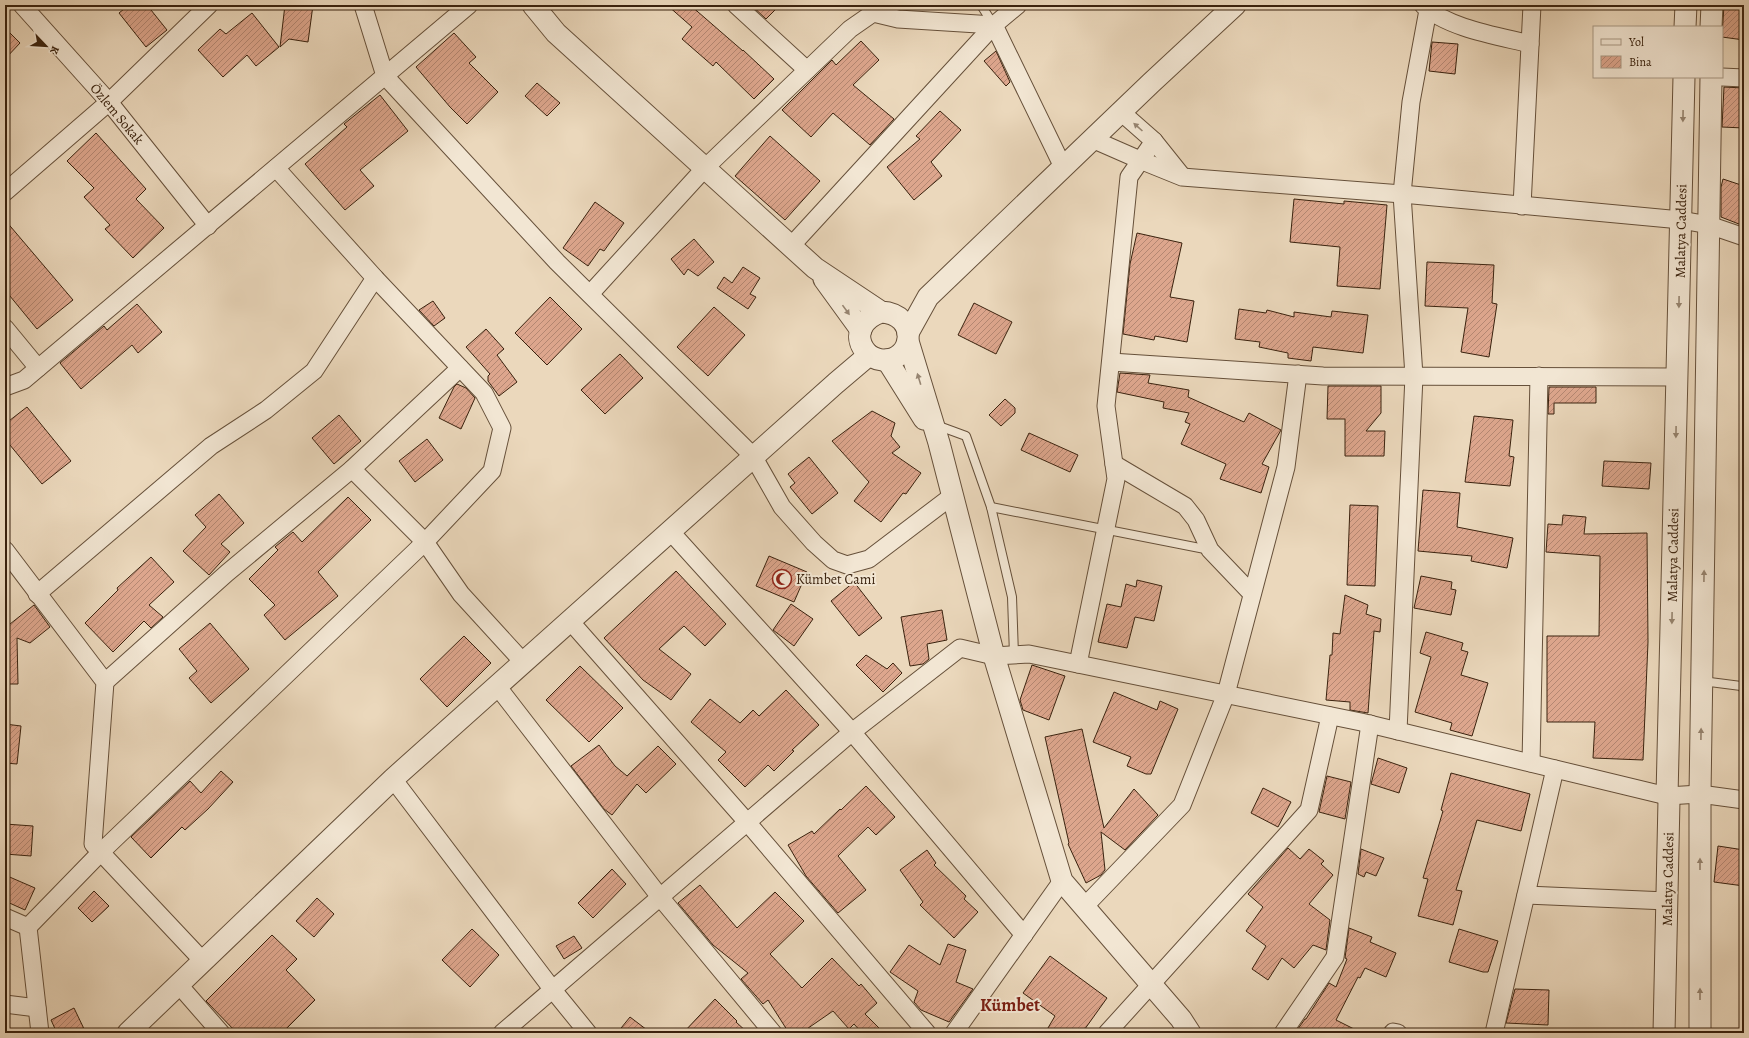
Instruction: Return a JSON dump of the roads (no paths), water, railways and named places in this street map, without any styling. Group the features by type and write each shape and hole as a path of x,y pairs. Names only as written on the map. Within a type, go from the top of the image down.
{"street":[{"name":"Özlem Sokak","path":"22,5 109,102 208,226"},
{"path":"5,192 109,102 209,5"},
{"path":"363,5 386,76 557,262 754,456 782,507 814,543 833,560 847,565 869,559 952,496"},
{"path":"5,387 24,380 469,5"},
{"path":"533,5 556,33 815,268 886,312 899,317 905,324 939,443 952,496 1004,656 1062,881 1190,1033"},
{"path":"736,5 807,70"},
{"path":"791,246 994,25 1018,5"},
{"path":"869,346 897,357 904,350 908,337 928,297 1092,139 1235,5"},
{"path":"1522,206 1532,5"},
{"path":"1685,26 1686,5"},
{"path":"1711,26 1712,5"},
{"path":"1398,731 1414,376 1402,194 1411,102 1426,7 1467,29 1530,44"},
{"path":"590,294 705,168 850,29 873,13 898,20 994,25"},
{"path":"994,25 1063,167"},
{"path":"1723,77 1744,78"},
{"name":"Malatya Caddesi","path":"1664,1033 1669,800 1667,796 1684,78"},
{"path":"1700,1033 1700,794 1711,78"},
{"path":"1121,112 1154,141 1182,177"},
{"path":"1092,139 1182,177 1402,194 1681,220 1708,225 1744,237"},
{"path":"1078,664 1116,479 1106,406 1129,177 1154,141"},
{"path":"28,927 101,852 425,542 492,471 502,428 484,393 375,278 276,168"},
{"path":"815,268 939,443"},
{"path":"37,594 211,446 266,410 314,371 375,278"},
{"path":"869,346 865,321 872,315 886,312 928,297"},
{"path":"5,328 38,368"},
{"path":"128,1033 393,780 836,383 869,346"},
{"path":"1111,362 1323,376 1677,377"},
{"path":"104,682 227,573 352,469 460,368"},
{"path":"1084,907 1182,805 1226,694 1286,467 1298,374"},
{"path":"1531,763 1539,376"},
{"path":"1114,464 1184,506 1196,520 1210,550 1252,594"},
{"path":"352,469 425,542 461,594 524,663"},
{"path":"670,531 852,732 1024,935"},
{"path":"5,550 10,568 37,594 104,682 93,844 203,961"},
{"path":"570,621 747,822 927,1033"},
{"path":"502,1033 852,732 960,648 1004,656 1029,654 1370,724 1667,796 1700,794 1744,800"},
{"path":"497,686 660,897 773,1033"},
{"path":"1107,1033 1309,810 1330,716"},
{"path":"1283,1033 1335,957 1370,724"},
{"path":"1494,1033 1554,769"},
{"path":"393,780 553,990 588,1033"},
{"path":"954,1033 1062,881"},
{"path":"1526,894 1667,901"},
{"path":"5,917 28,927"},
{"path":"28,927 40,1033"},
{"path":"179,985 221,1033"},
{"path":"5,1004 37,1008"}],"lane":[{"path":"981,5 994,25"},
{"path":"933,423 966,436 992,507 1012,597 1004,656"},
{"path":"992,507 1210,550"},
{"path":"1702,681 1742,686 1744,690"}],"place":[{"name":"Kümbet Cami","path":"782,579"}],"district":[{"name":"Kümbet","path":"1010,1005"}]}
